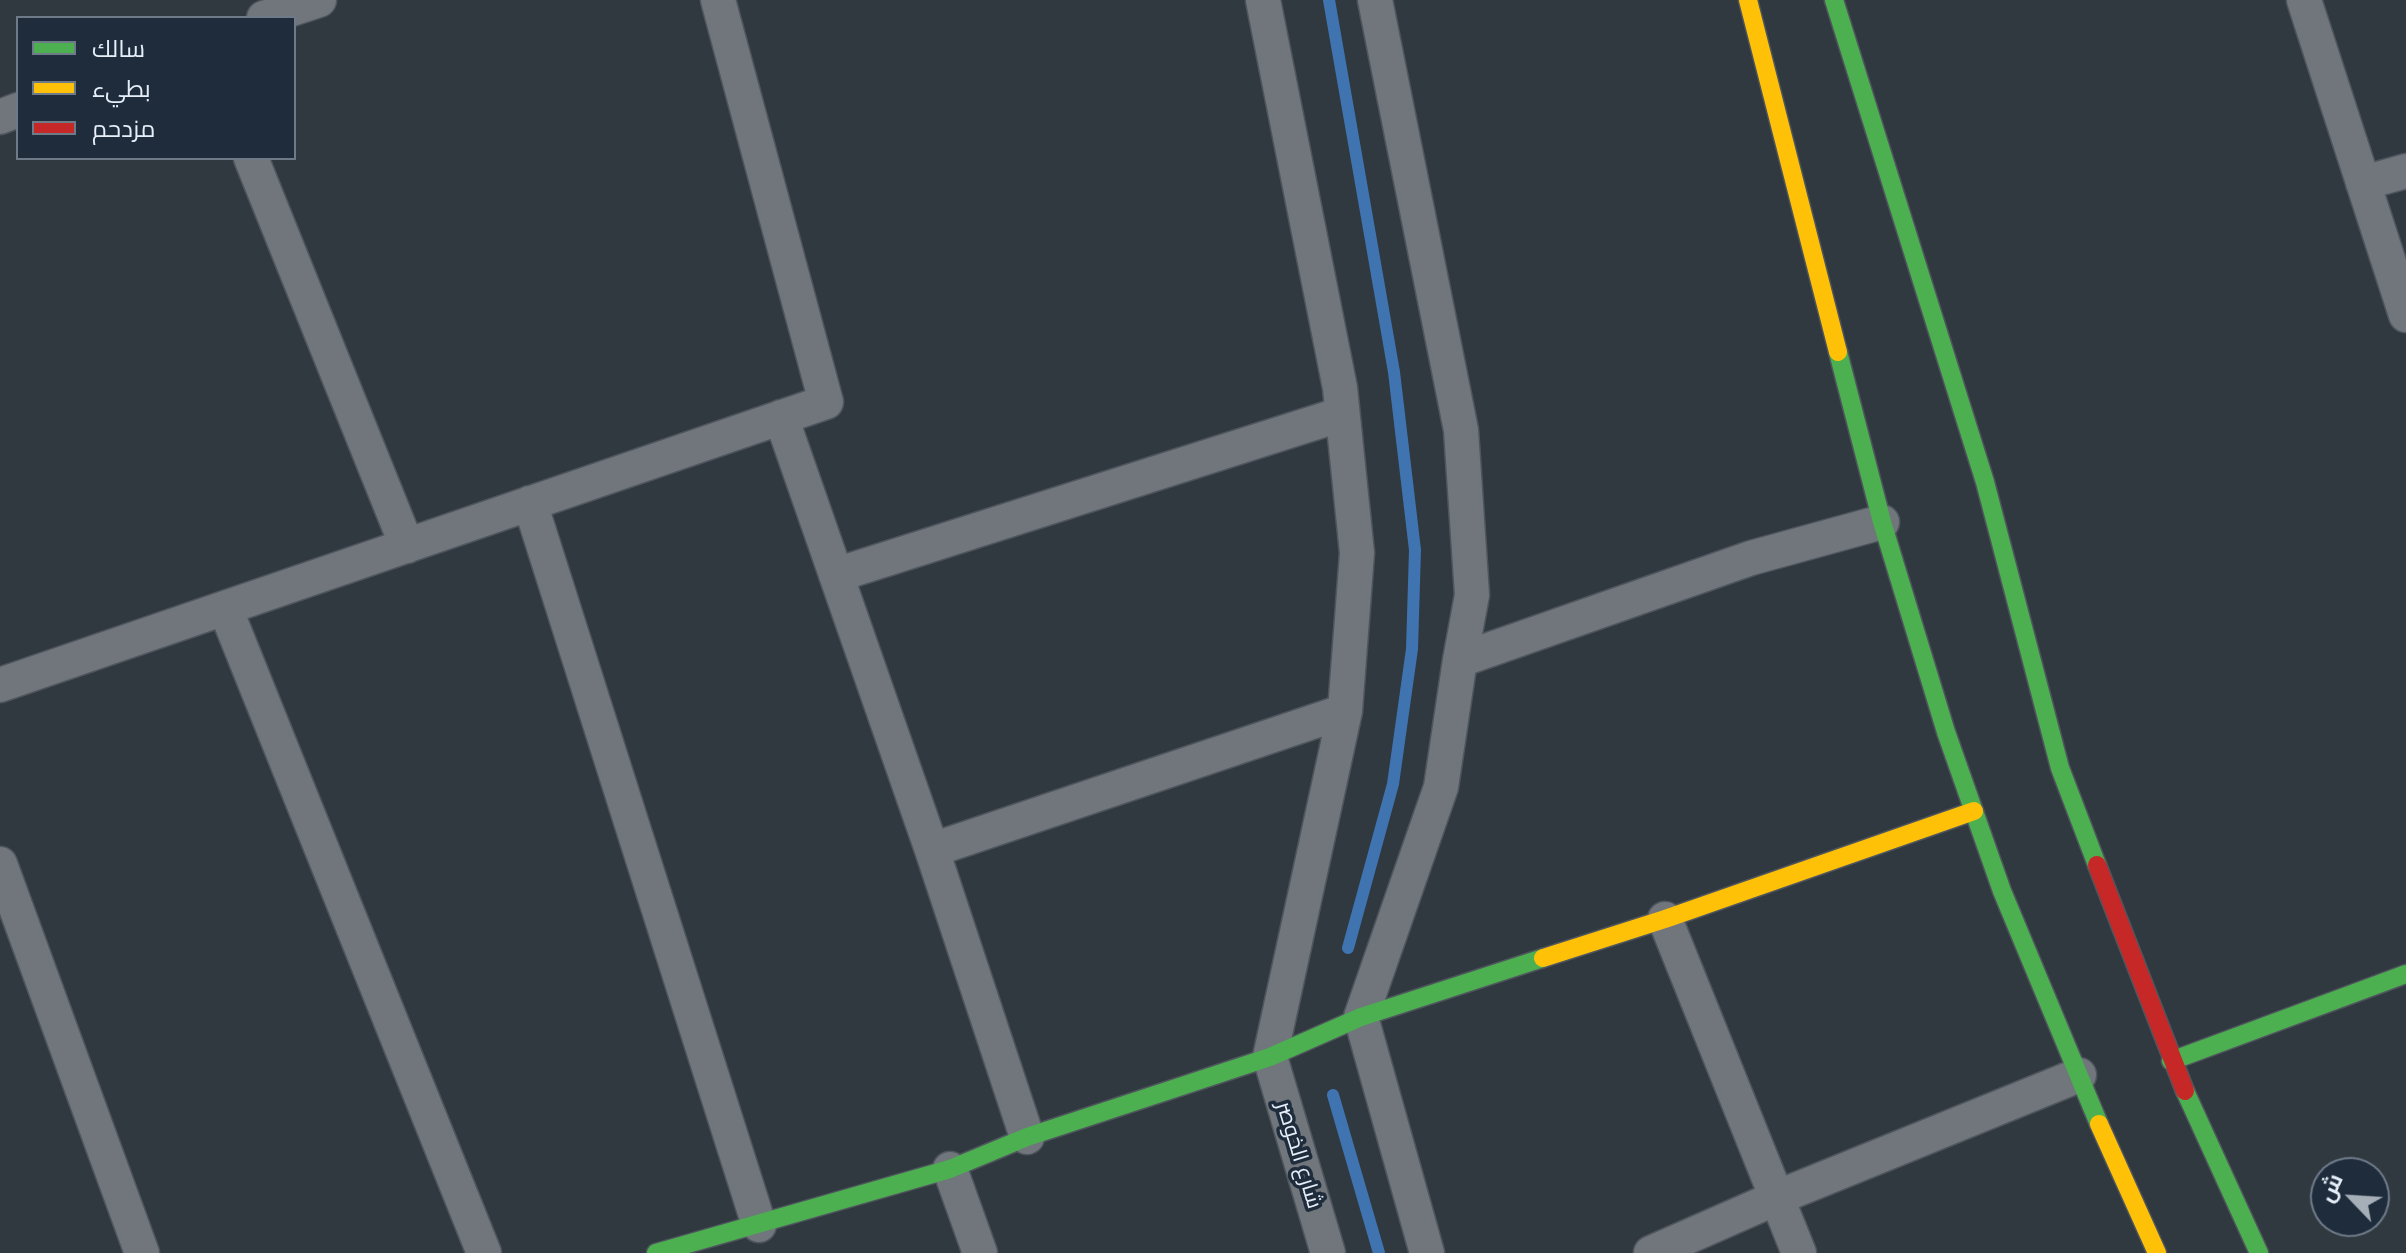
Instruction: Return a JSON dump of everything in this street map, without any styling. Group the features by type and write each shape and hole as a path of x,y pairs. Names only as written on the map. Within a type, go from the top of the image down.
{"street":[{"path":"270,16 319,0"},
{"path":"0,685 826,402 718,0"},
{"path":"1263,0 1340,388 1357,553 1345,711 1270,1057"},
{"path":"1375,0 1461,430 1472,595 1441,787 1361,1017 1427,1253"},
{"path":"1748,0 1882,522 1946,732 2002,891 2123,1182 2157,1253"},
{"path":"1834,0 1985,482 2060,768 2171,1061 2259,1253"},
{"path":"2304,0 2406,315"},
{"path":"252,160 407,546"},
{"path":"2363,183 2406,171"},
{"path":"836,575 1342,414"},
{"path":"781,417 932,850 1027,1137"},
{"path":"530,503 759,1225"},
{"path":"1460,660 1751,558 1882,522"},
{"path":"225,608 484,1253"},
{"path":"932,850 1345,711"},
{"path":"656,1253 692,1247 950,1169 1027,1137 1270,1057 1361,1017 1665,919 1974,811"},
{"path":"0,864 142,1253"},
{"path":"1665,919 1799,1253"},
{"path":"2171,1061 2406,974"},
{"name":"شارع الخوصر","path":"1270,1057 1328,1253"},
{"path":"1651,1253 1776,1198 2079,1075"},
{"path":"950,1169 980,1253"}],"waterway":[{"path":"1329,0 1394,372 1415,550 1412,649 1393,784 1348,948"},
{"path":"1333,1095 1379,1253"}],"traffic: fast":[{"path":"1834,0 1985,482 2060,768 2097,865"},
{"path":"1838,352 1882,522 1946,732 2002,891 2099,1124"},
{"path":"656,1253 950,1169 1027,1137 1270,1057 1361,1017 1543,958"},
{"path":"2171,1061 2406,974"},
{"path":"2185,1091 2259,1253"}],"traffic: slow":[{"path":"1748,0 1838,352"},
{"path":"1543,958 1665,919 1974,811"},
{"path":"2099,1124 2157,1253"}],"traffic: jam":[{"path":"2097,865 2185,1091"}]}
